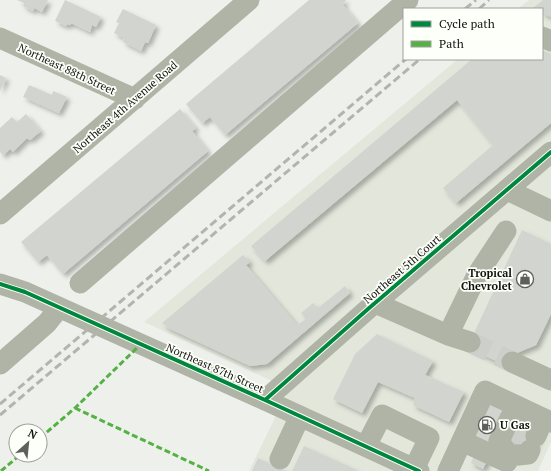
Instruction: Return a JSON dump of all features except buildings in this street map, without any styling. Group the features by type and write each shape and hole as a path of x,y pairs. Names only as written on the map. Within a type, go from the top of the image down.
{"street":[{"name":"Northeast 4th Avenue Road","path":"0,214 249,0"},
{"path":"80,283 408,0"},
{"name":"Northeast 88th Street","path":"0,38 135,99"},
{"name":"Northeast 5th Court","path":"265,400 375,303 551,152"},
{"path":"507,190 551,211"},
{"path":"448,335 477,275 506,231"},
{"name":"Northeast 87th Street","path":"0,276 25,292 59,308 265,400 415,470"},
{"name":"Northeast 87th Street","path":"0,284 25,292"},
{"path":"375,303 448,335 470,342"},
{"path":"0,364 47,323 59,308"},
{"path":"512,362 551,380"},
{"path":"448,471 485,391 523,440"},
{"path":"366,446 382,415 429,438 415,470"},
{"path":"280,459 300,416"},
{"path":"462,441 523,440"}],"shaded area":[{"path":"529,0 551,0 551,442 538,471 249,471 289,389 144,322 457,60 543,60 543,8 519,8"}],"tunnel":[{"path":"470,342 512,362"},
{"path":"515,443 521,429"}],"railway":[{"path":"466,8 476,0"},
{"path":"480,8 489,0"},
{"path":"0,404 405,60"},
{"path":"0,415 419,60"}],"marked path":[{"path":"48,431 75,408 141,344"},
{"path":"75,408 209,471"},
{"path":"1,471 10,463"}],"cycle path":[{"path":"265,400 368,309 551,152"},
{"path":"0,284 25,292 419,471"}],"place":[{"name":"Tropical Chevrolet","path":"525,279"},
{"name":"U Gas","path":"487,425"}]}
